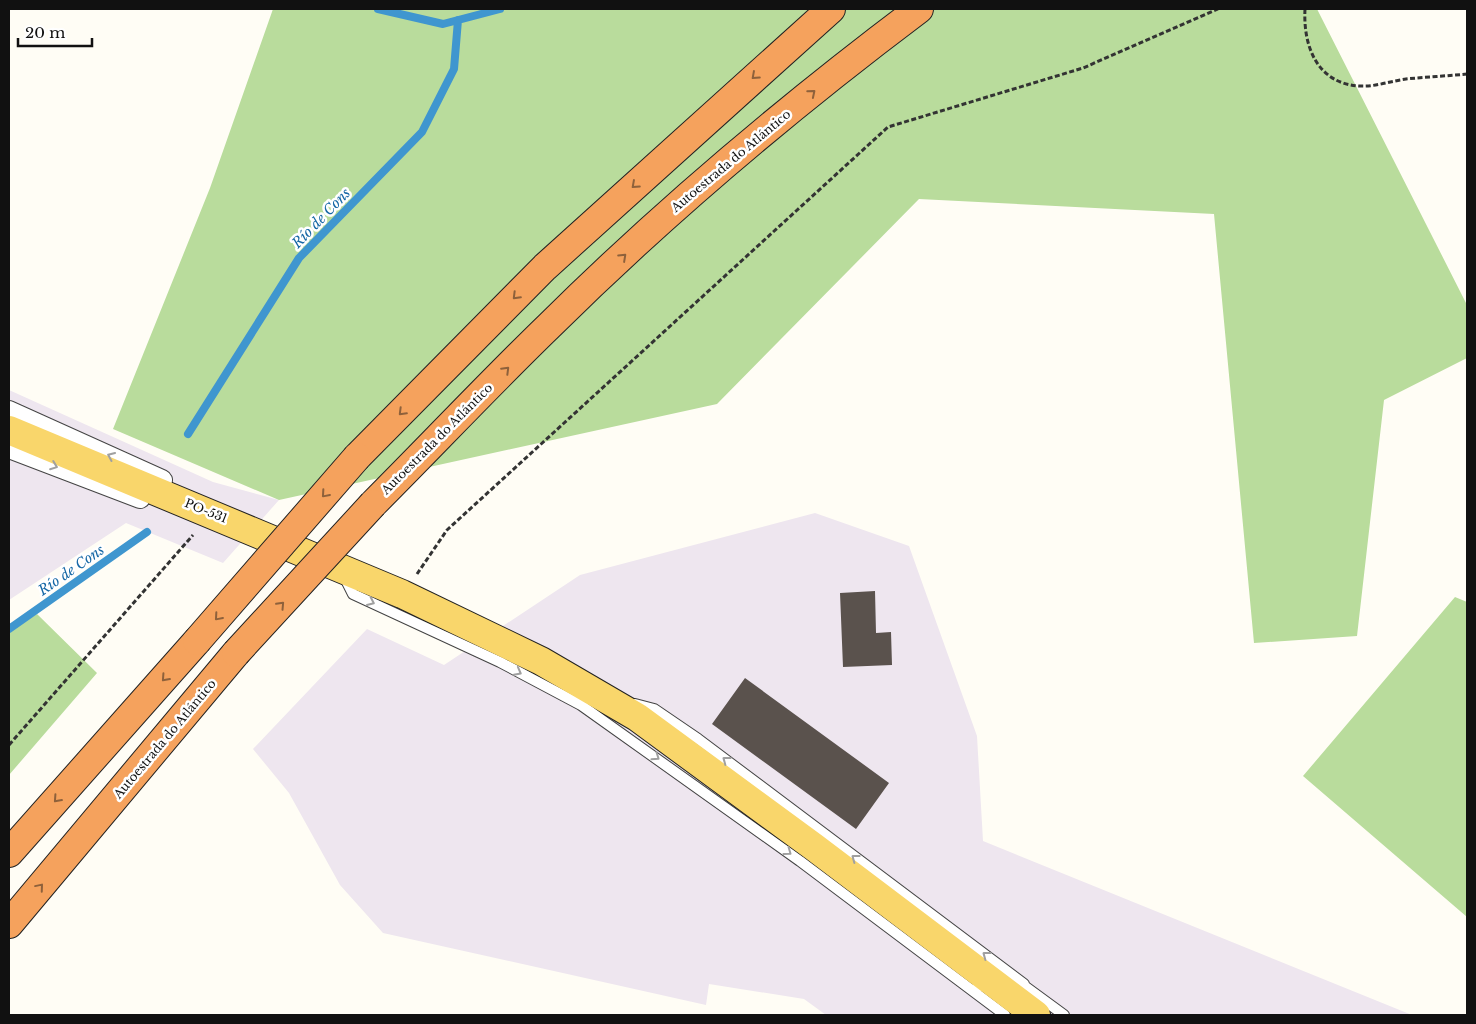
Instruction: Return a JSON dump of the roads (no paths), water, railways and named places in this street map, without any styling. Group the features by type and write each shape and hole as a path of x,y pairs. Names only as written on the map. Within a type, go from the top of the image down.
{"highway":[{"path":"9,853 357,457 545,267 831,9"},
{"name":"Autoestrada do Atlántico","path":"9,924 236,653 373,504 550,325 689,196 856,56 919,9"}],"main road":[{"name":"PO-531","path":"9,430 402,594 541,661 637,717 1036,1015"}],"street":[{"name":"PO-531","path":"9,411 118,459 211,514"},
{"name":"PO-531","path":"9,448 211,514"},
{"path":"211,514 243,527"}],"lane":[{"path":"341,568 354,594 500,662 580,705 800,861 1005,1015"},
{"path":"601,696 654,709 698,739 1064,1015"},
{"path":"968,964 978,994"},
{"path":"968,964 1024,984"}],"waterway":[{"path":"378,9 443,24 500,9"},
{"name":"Río de Cons","path":"188,434 299,258 422,132 454,69 458,20"},
{"name":"Río de Cons","path":"9,629 147,532"}]}
